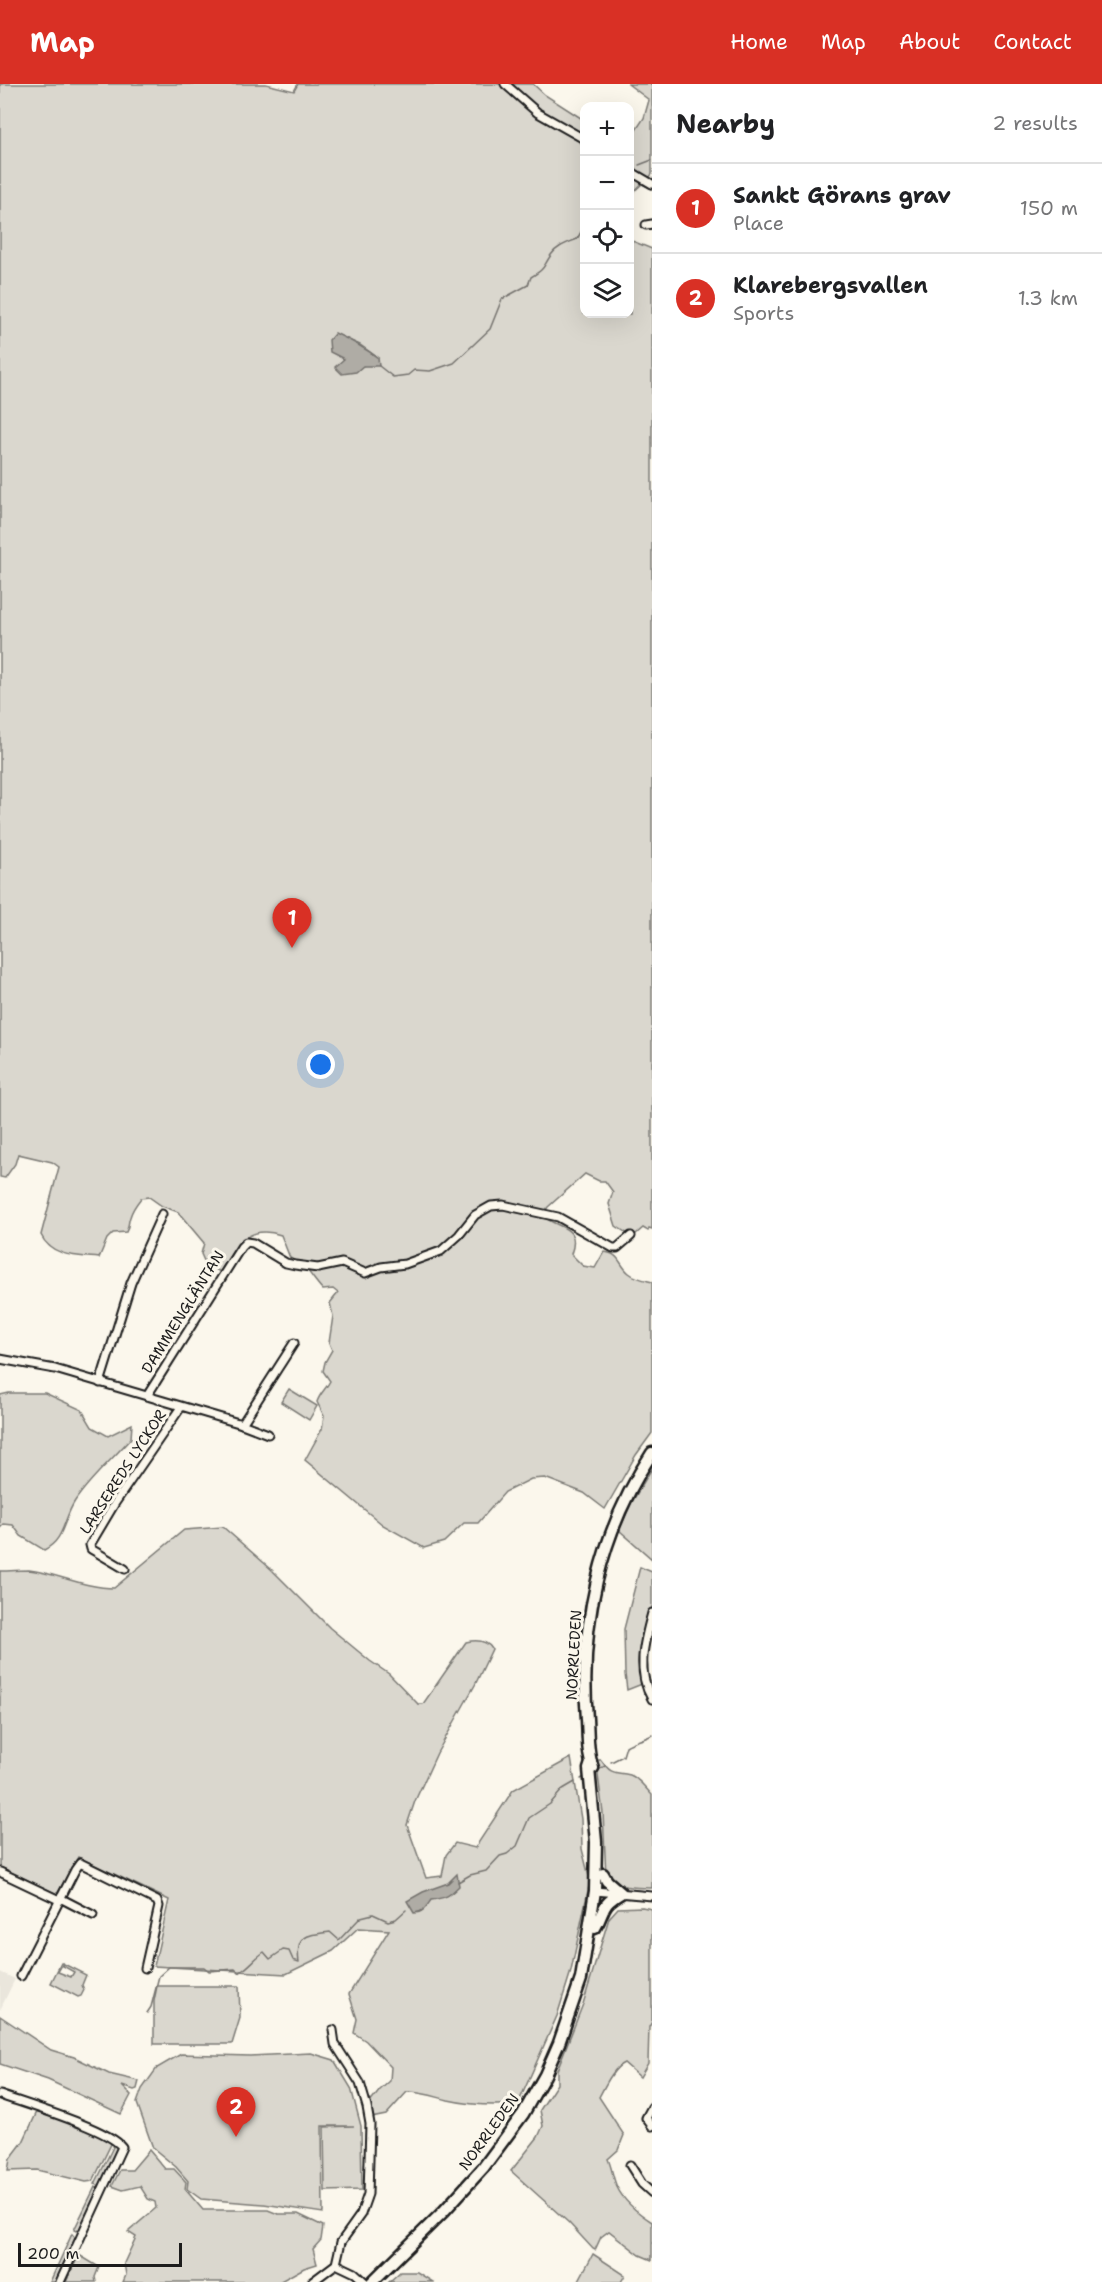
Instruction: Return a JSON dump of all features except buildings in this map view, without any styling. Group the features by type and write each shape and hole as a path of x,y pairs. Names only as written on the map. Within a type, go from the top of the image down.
{"highway":[{"name":"NORRLEDEN","path":"583,1969 603,1874 602,1836 591,1763 585,1665 591,1601 603,1555 617,1517 652,1453"},
{"name":"NORRLEDEN","path":"374,2279 466,2188 512,2130 532,2098 559,2043 595,1928 598,1892 589,1769 591,1763"},
{"path":"595,1928 604,1905 621,1893 607,1881 603,1874"}],"street":[{"path":"505,84 538,113 580,136"},
{"path":"634,173 652,184"},
{"name":"DAMMENGLÄNTAN","path":"147,1396 246,1242 254,1243 286,1263 318,1268 342,1263 365,1273 381,1267 405,1264 441,1251 459,1235 475,1215 491,1206 502,1205 558,1217 613,1248 631,1236"},
{"path":"100,1383 131,1282 162,1214"},
{"path":"242,1424 294,1343"},
{"path":"0,1359 55,1369 242,1424 268,1434"},
{"name":"LARSEREDS LYCKOR","path":"125,1569 92,1549 90,1545 181,1407"},
{"path":"652,1613 642,1672 652,1699"},
{"path":"21,1976 59,1899 80,1863 153,1898 159,1906 145,1968"},
{"path":"0,1872 93,1915"},
{"path":"598,1892 652,1896"},
{"path":"312,2282 336,2264 341,2242 366,2203 370,2124 362,2086 334,2044 333,2030"},
{"path":"0,2095 87,2127 115,2140 123,2147 60,2282"},
{"path":"652,2107 646,2118 652,2126"},
{"path":"630,2165 642,2184 652,2193"},
{"path":"336,2264 355,2273 366,2282"}],"shaded area":[{"path":"0,84 266,84 294,91 298,84 533,84 545,95 580,117 580,318 634,318 634,242 652,249 652,1229 649,1228 648,1231 643,1228 636,1234 628,1234 616,1226 609,1204 613,1192 605,1181 599,1181 585,1174 542,1215 570,1232 573,1237 571,1254 583,1266 595,1268 604,1252 609,1253 616,1257 631,1275 652,1282 652,1433 636,1455 605,1509 584,1493 545,1478 531,1479 505,1492 478,1523 464,1523 444,1542 424,1548 383,1525 305,1460 322,1429 324,1416 317,1402 330,1381 323,1371 332,1350 329,1343 333,1316 330,1303 338,1293 333,1289 323,1290 305,1268 290,1258 281,1235 259,1232 251,1235 237,1246 220,1272 205,1263 201,1254 204,1243 178,1212 162,1206 149,1197 141,1198 136,1204 126,1232 113,1233 107,1239 99,1258 74,1256 51,1248 41,1235 59,1167 52,1162 18,1154 15,1164 5,1178 0,1177","holes":["334,334 360,345 378,358 363,366"]},
{"path":"628,84 652,84 652,174 649,178 652,181 652,189 642,184 634,191 634,133 644,118 649,100"},
{"path":"335,333 373,354 378,358 379,366 363,366 356,372 342,374 335,367 344,359 330,352 329,340"},
{"path":"289,1389 317,1406 309,1420 281,1402"},
{"path":"45,1393 82,1410 92,1427 108,1436 132,1424 131,1438 81,1493 71,1508 60,1535 51,1546 44,1550 21,1536 13,1525 4,1524 0,1528 0,1395"},
{"path":"652,1468 652,1559 619,1530"},
{"path":"223,1527 271,1569 330,1628 389,1674 418,1704 423,1704 466,1642 484,1642 492,1649 475,1685 437,1753 415,1801 407,1825 426,1878 442,1876 446,1855 455,1843 475,1848 513,1790 571,1758 581,1819 582,1849 590,1881 571,1971 557,2016 518,2104 474,2104 423,2093 407,2092 386,2115 371,2118 369,2104 390,2081 391,2067 366,2041 354,2033 357,2019 349,1994 389,1930 358,1928 333,1951 286,1974 154,1966 169,1900 78,1857 57,1894 0,1867 0,1571 29,1570 92,1586 114,1588 184,1530"},
{"path":"640,1567 652,1572 652,1605 641,1654 642,1684 627,1690 624,1629"},
{"path":"596,1760 601,1760 611,1771 633,1776 652,1795 652,1888 621,1885 606,1876 603,1813"},
{"path":"457,1874 459,1886 455,1890 446,1896 431,1900 422,1911 414,1913 407,1901 423,1892 448,1883"},
{"path":"618,1908 652,1909 652,2022 649,2027 648,2063 640,2077 624,2063 620,2065 599,2097 624,2135 618,2150 608,2159 623,2198 652,2222 652,2260 640,2255 609,2231 601,2237 595,2250 593,2249 569,2223 511,2171 538,2137 543,2126 540,2110 557,2084 557,2070 583,2004 609,1918"},
{"path":"63,1963 58,1972 71,1977 74,1972 63,1966 64,1964 86,1975 81,1996 78,1997 51,1983"},
{"path":"0,1972 15,1979 0,2010"},
{"path":"157,1986 239,1986 240,2018 232,2044 154,2044 154,2001"},
{"path":"0,2016 51,2050 74,2057 109,2074 139,2081 137,2089 134,2090 122,2086 131,2095 121,2114 48,2080 0,2064"},
{"path":"311,2053 334,2060 351,2088 361,2126 362,2190 325,2191 324,2127 354,2126 322,2126 323,2213 264,2204 201,2199 187,2189 188,2181 176,2167 153,2148 137,2103 142,2089 157,2068 181,2054 250,2056"},
{"path":"37,2112 83,2128 112,2142 93,2181 86,2182 37,2170 8,2171 10,2159 23,2142"},
{"path":"115,2143 119,2147 101,2186 95,2184"},
{"path":"149,2150 165,2169 174,2169 186,2182 185,2189 203,2210 268,2210 278,2214 298,2214 323,2226 321,2240 313,2249 317,2264 304,2268 279,2282 123,2282 126,2275 124,2263 136,2237 128,2232 156,2208 155,2202 148,2199 140,2186 123,2190 112,2186 120,2170 132,2170"},
{"path":"95,2187 100,2189 81,2229 76,2231 74,2230"},
{"path":"72,2234 76,2239 56,2282 50,2282"},
{"path":"593,2254 625,2275 621,2282 578,2282"},
{"path":"79,2255 99,2267 95,2277 96,2282 66,2282"},
{"path":"400,2272 417,2272 433,2282 389,2282"}],"waterway":[{"path":"639,165 652,160"},
{"path":"379,366 393,377 408,375 414,370 430,371 454,363 490,329 502,299 528,285 531,277 542,270 556,249 577,239 580,234"},
{"path":"611,1762 623,1756 626,1746 652,1735"},
{"path":"598,1770 605,1766"},
{"path":"581,1779 586,1776"},
{"path":"458,1882 470,1875 486,1871 500,1856 507,1854 517,1846 529,1818 550,1804 563,1789 575,1782"},
{"path":"147,2013 151,2007 159,1976 169,1967 204,1967 209,1971 235,1969 239,1973 264,1952 270,1959 283,1950 289,1951 293,1960 299,1962 299,1946 304,1938 330,1932 339,1940 361,1917 373,1914 388,1921 396,1919 406,1910"}],"place":[{"name":"Sankt Görans grav","path":"292,948"},
{"name":"Klarebergsvallen","path":"236,2137"}]}
